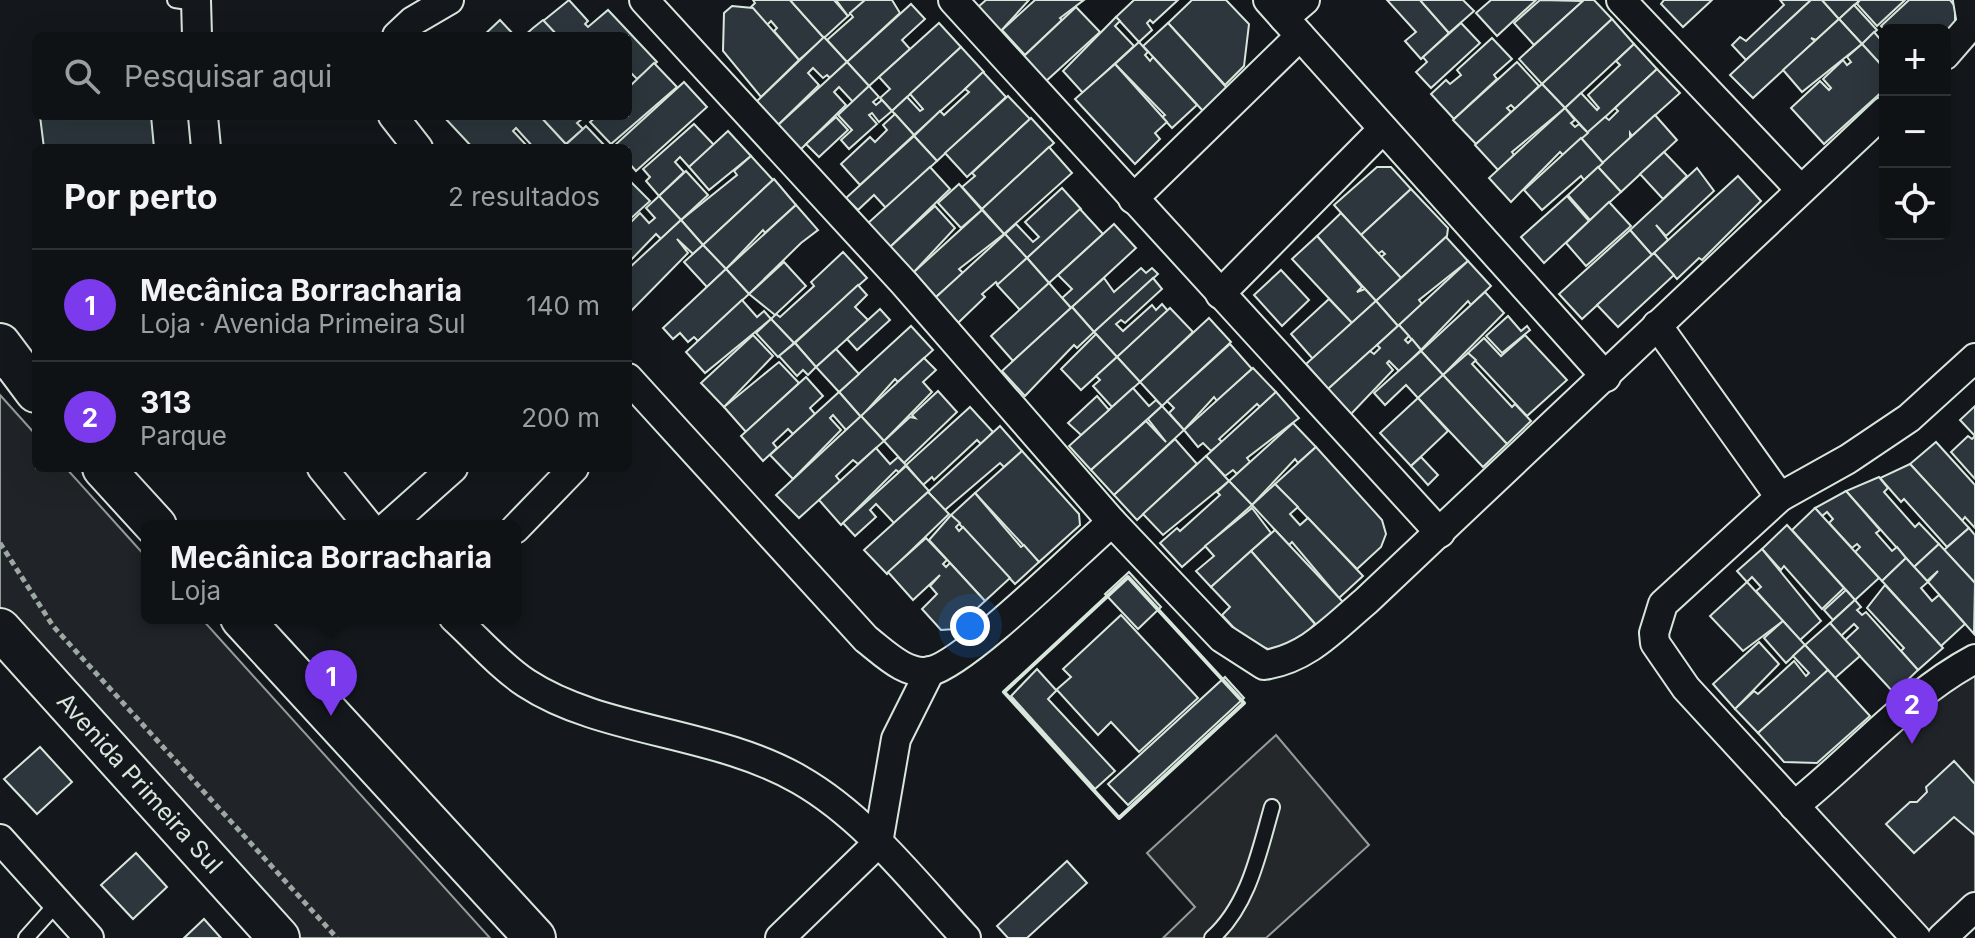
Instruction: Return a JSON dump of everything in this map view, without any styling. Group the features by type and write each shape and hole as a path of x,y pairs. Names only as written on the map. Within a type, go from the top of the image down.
{"main road":[{"path":"0,344 32,387"},
{"path":"107,472 151,520"},
{"path":"247,624 535,938"},
{"name":"Avenida Primeira Sul","path":"0,629 279,938"}],"street":[{"path":"401,32 413,21 449,0"},
{"path":"644,0 904,283 1112,522 1222,638 1264,665 1282,663 1309,651 1440,533 1879,117"},
{"path":"953,0 1440,533"},
{"path":"1621,0 1800,189"},
{"path":"1951,48 1972,24 1968,0"},
{"path":"188,1 196,32"},
{"path":"1133,199 1289,14 1383,129 1606,377"},
{"path":"203,120 206,144"},
{"path":"396,120 415,144"},
{"path":"1220,294 1383,129"},
{"path":"1657,325 1780,497"},
{"path":"1916,938 1686,688 1660,654 1654,633 1663,604 1780,497 1848,459 1909,418 1975,358"},
{"path":"632,382 866,639 912,670 930,671 963,654 1112,522"},
{"path":"325,472 364,520"},
{"path":"395,520 449,472"},
{"path":"521,523 570,472"},
{"path":"461,624 526,683 573,706 715,743 800,780 830,801 878,843 966,938"},
{"path":"1794,806 1845,766 1910,702 1947,674 1975,659"},
{"path":"780,938 878,843 896,739 930,671"},
{"path":"0,839 89,938"},
{"path":"1942,938 1975,907"}],"lane":[{"path":"1212,938 1222,929 1251,880 1272,807"},
{"path":"26,938 58,902"}],"path":[{"path":"0,543 53,626 337,938"}],"shaded area":[{"path":"0,395 32,431 32,472 70,472 141,551 141,624 206,624 490,938 300,938 0,611"},
{"path":"1975,660 1975,917 1952,938 1908,938 1784,799"},
{"path":"1276,735 1369,845 1266,938 1163,938 1195,907 1147,853"}],"building":[{"path":"569,0 588,21 585,24 588,27 608,10 629,32 554,32 543,21"},
{"path":"753,0 790,0 824,38 799,60 774,31 777,28 771,21 767,25 751,7 755,3"},
{"path":"790,0 834,0 848,16 824,38"},
{"path":"836,0 865,0 848,16"},
{"path":"865,0 892,0 900,13 847,62 827,40 853,17 850,13"},
{"path":"986,0 1029,0 1000,32 978,7"},
{"path":"1035,0 1084,0 1060,18 1062,20 1025,55 1002,30"},
{"path":"1134,0 1178,0 1153,23 1150,20 1147,23 1152,30 1139,42 1116,17"},
{"path":"1192,0 1226,0 1249,24 1244,66 1225,85 1168,23"},
{"path":"1387,0 1420,0 1449,33 1421,59 1405,41 1416,32"},
{"path":"1420,0 1463,0 1474,11 1449,33"},
{"path":"1491,0 1536,0 1497,36 1476,13"},
{"path":"1540,0 1583,1 1534,45 1514,23"},
{"path":"1584,0 1594,0 1612,19 1542,84 1519,59"},
{"path":"1664,0 1712,0 1683,27 1661,4"},
{"path":"1780,0 1811,0 1746,60 1732,45 1740,37 1746,41 1784,5"},
{"path":"1811,0 1822,0 1839,19 1816,40 1811,38 1815,41 1753,98 1730,75"},
{"path":"1822,0 1860,0 1839,19"},
{"path":"1860,0 1905,0 1877,26 1857,4"},
{"path":"1909,0 1950,0 1955,6 1955,27 1951,31 1951,24 1883,24"},
{"path":"911,4 925,19 902,40 910,49 869,86 847,62"},
{"path":"1854,5 1877,30 1862,44 1839,19"},
{"path":"732,6 753,8 799,60 761,97 723,51 724,13"},
{"path":"1076,7 1100,32 1045,82 1023,57"},
{"path":"1116,17 1120,21 1115,26 1134,46 1083,93 1063,71"},
{"path":"1612,19 1634,44 1565,108 1542,84"},
{"path":"1839,19 1862,44 1802,92 1783,70"},
{"path":"500,20 511,32 487,32"},
{"path":"543,20 554,32 528,32"},
{"path":"939,23 961,47 892,111 880,98 890,89 879,77"},
{"path":"1168,23 1227,88 1203,111 1143,46"},
{"path":"1461,23 1480,43 1431,88 1416,72 1427,62 1423,57"},
{"path":"1874,32 1879,38 1879,62 1862,44"},
{"path":"632,35 657,62 637,79 632,74"},
{"path":"824,37 847,62 830,78 827,75 823,78 813,68 808,73 819,85 777,126 756,102"},
{"path":"1492,38 1512,59 1494,75 1497,79 1454,119 1431,94 1446,80 1450,84 1461,75 1457,70"},
{"path":"1139,42 1148,52 1145,55 1150,61 1153,57 1197,105 1172,128 1162,117 1165,115 1115,64"},
{"path":"1634,44 1657,69 1588,133 1565,108 1581,93 1597,110 1599,108 1588,95 1620,65 1616,61"},
{"path":"1862,44 1879,62 1879,94 1824,144 1791,108 1820,81 1829,90 1831,88 1823,79 1843,60 1847,65 1851,62 1847,57"},
{"path":"961,47 984,72 914,135 892,111 907,97 920,111 923,109 910,94"},
{"path":"847,62 869,86 853,102 839,87 834,92 846,105 799,151 777,126"},
{"path":"1517,62 1539,86 1515,109 1511,105 1507,108 1511,112 1476,144 1453,120"},
{"path":"654,63 677,87 611,144 590,122 632,120 632,84"},
{"path":"1115,64 1167,122 1155,133 1160,139 1135,164 1075,99"},
{"path":"1657,69 1680,93 1632,136 1630,133 1630,138 1603,163 1581,138 1605,117 1609,120 1618,111 1615,108"},
{"path":"983,72 1006,97 937,161 914,136 940,111 944,115 969,92 965,89"},
{"path":"684,82 707,107 636,171 632,166 632,144 616,144"},
{"path":"1542,84 1565,108 1512,152 1514,155 1498,170 1475,145"},
{"path":"869,86 879,97 873,102 876,105 882,100 892,111 879,122 872,113 869,115 877,124 849,149 841,140 852,130 838,115"},
{"path":"1008,96 1030,119 967,177 945,153"},
{"path":"1565,108 1575,120 1571,123 1575,127 1579,124 1588,133 1563,155 1560,152 1511,202 1489,178"},
{"path":"895,114 914,135 860,185 841,164 870,137 875,142 887,130 883,125"},
{"path":"1655,115 1677,140 1621,192 1598,167"},
{"path":"836,117 848,130 819,157 806,144"},
{"path":"1031,118 1054,143 982,209 962,187 975,176 972,173"},
{"path":"40,120 151,120 154,144 44,144"},
{"path":"447,120 544,120 566,144 530,144 516,128 513,131 525,144 469,144"},
{"path":"544,120 581,120 577,123 583,129 566,144"},
{"path":"694,124 714,145 689,167 680,157 675,162 684,172 659,196 646,181 650,177 643,169"},
{"path":"586,126 603,144 566,144"},
{"path":"728,131 751,156 709,190 689,167"},
{"path":"914,136 937,161 886,208 874,195 858,210 846,198"},
{"path":"1581,138 1603,163 1584,180 1581,176 1542,210 1524,190"},
{"path":"1049,147 1072,173 1004,234 982,209"},
{"path":"1664,152 1687,176 1663,199 1640,174"},
{"path":"751,156 773,180 703,245 681,220 737,175 734,171"},
{"path":"930,167 950,189 889,248 867,224"},
{"path":"1377,167 1391,167 1411,189 1361,235 1334,205"},
{"path":"1598,167 1621,192 1590,220 1568,195"},
{"path":"1697,168 1714,191 1666,236 1656,225 1668,240 1652,255 1630,230"},
{"path":"686,171 708,195 681,220 659,196"},
{"path":"1738,176 1761,201 1702,260 1699,258 1677,279 1654,253"},
{"path":"774,179 796,205 765,233 763,230 726,269 703,245"},
{"path":"632,183 650,201 632,217"},
{"path":"959,184 982,210 961,228 938,203"},
{"path":"1062,188 1081,209 1027,258 1005,234 1016,224 1033,242 1039,237 1025,222"},
{"path":"1411,189 1448,228 1447,236 1401,278 1381,257 1385,254 1382,251 1378,254 1361,235"},
{"path":"659,196 681,220 661,239 656,234 632,259 632,221 640,213 649,223 655,218 646,208"},
{"path":"1567,196 1589,221 1544,263 1521,237"},
{"path":"1609,202 1631,226 1586,266 1566,243"},
{"path":"796,205 818,230 749,294 726,269"},
{"path":"935,206 955,228 913,273 889,248"},
{"path":"1080,209 1103,234 1049,283 1027,258"},
{"path":"982,210 1004,234 959,269 963,273 936,297 914,272"},
{"path":"1341,213 1401,278 1376,301 1317,236"},
{"path":"681,220 703,245 693,254 677,239 688,253 632,310 632,265"},
{"path":"1114,224 1136,248 1071,308 1062,298 1072,289 1058,275"},
{"path":"1630,230 1652,255 1582,319 1559,294"},
{"path":"1005,234 1027,258 998,285 996,282 982,294 985,297 958,323 935,298"},
{"path":"1317,236 1362,287 1357,292 1365,289 1376,301 1352,323 1292,259"},
{"path":"1446,237 1468,261 1419,300 1422,304 1398,326 1376,301"},
{"path":"703,245 726,269 707,287 684,262"},
{"path":"843,252 867,278 794,343 771,319 776,314 780,317 814,286 811,282"},
{"path":"1654,253 1674,275 1618,327 1597,305"},
{"path":"1027,258 1049,283 1020,310 997,285"},
{"path":"1468,261 1491,286 1471,305 1468,301 1421,350 1399,325"},
{"path":"784,262 806,286 775,315 749,294"},
{"path":"1141,268 1146,273 1152,268 1158,274 1094,332 1072,307 1104,278 1114,292"},
{"path":"726,269 749,294 698,341 694,337 688,342 680,333 673,339 663,328"},
{"path":"1281,270 1309,300 1282,326 1254,295"},
{"path":"1153,278 1162,289 1125,323 1121,320 1116,324 1123,331 1152,305 1156,310 1162,304 1168,311 1117,357 1094,332"},
{"path":"1049,283 1071,308 1013,361 991,336"},
{"path":"858,285 867,295 855,307 868,320 816,367 795,343"},
{"path":"1485,292 1504,313 1443,375 1421,351"},
{"path":"1329,299 1352,323 1313,359 1291,334"},
{"path":"742,300 757,317 764,311 771,319 705,373 686,352"},
{"path":"1376,301 1398,326 1328,389 1306,364"},
{"path":"1072,307 1094,332 1077,348 1074,345 1025,396 1002,371"},
{"path":"1170,308 1193,332 1140,382 1117,357"},
{"path":"880,309 890,320 857,350 847,339"},
{"path":"1508,316 1521,331 1527,326 1530,330 1502,353 1486,336"},
{"path":"1209,318 1231,342 1162,406 1140,382"},
{"path":"771,319 794,343 778,357 756,333"},
{"path":"1399,325 1409,336 1405,340 1408,343 1412,339 1421,350 1399,371 1389,361 1387,363 1393,370 1351,414 1328,389 1370,351 1374,354 1380,348 1377,345"},
{"path":"911,326 933,350 898,382 895,379 861,417 839,392"},
{"path":"1096,334 1117,357 1081,390 1061,369"},
{"path":"753,335 773,356 724,407 701,383"},
{"path":"1525,335 1567,380 1527,416 1468,353 1484,338 1501,356"},
{"path":"795,343 816,367 808,375 803,370 797,376 779,356"},
{"path":"1230,344 1252,369 1217,401 1214,397 1184,430 1169,413 1174,408 1167,401"},
{"path":"836,349 859,374 839,392 816,367"},
{"path":"1421,351 1443,375 1418,398 1406,385 1385,405 1374,393"},
{"path":"1468,353 1476,360 1472,364 1512,407 1515,404 1531,421 1507,444 1443,375"},
{"path":"1117,357 1140,382 1112,407 1093,386 1100,380 1096,376"},
{"path":"924,358 936,370 923,382 932,392 884,441 861,416"},
{"path":"779,362 799,383 746,432 724,407"},
{"path":"1253,368 1276,392 1260,407 1257,404 1219,439 1222,442 1211,451 1203,443 1198,447 1184,430"},
{"path":"1443,375 1507,444 1483,467 1418,398"},
{"path":"806,377 823,396 810,408 815,414 793,434 788,429 773,443 777,448 763,461 741,436"},
{"path":"1133,388 1149,406 1156,400 1162,406 1091,470 1069,446"},
{"path":"938,391 957,412 904,463 884,441 910,417 915,418 912,415"},
{"path":"839,392 861,417 846,430 833,415 830,418 841,430 793,479 770,455"},
{"path":"1276,392 1299,418 1247,458 1250,462 1237,474 1233,470 1225,476 1206,456"},
{"path":"1097,396 1109,410 1081,435 1068,423"},
{"path":"1418,398 1448,431 1411,466 1380,433"},
{"path":"1162,406 1184,430 1114,495 1091,470 1146,421 1166,442 1148,419"},
{"path":"1975,406 1975,436 1960,420"},
{"path":"970,407 993,432 981,444 977,440 934,480 932,477 923,485 906,465"},
{"path":"861,416 884,441 858,464 853,460 836,476 840,481 799,518 776,495"},
{"path":"1293,423 1316,447 1298,463 1295,459 1252,505 1229,481"},
{"path":"1000,426 1022,451 1004,467 1000,463 945,510 928,492"},
{"path":"1968,436 1972,439 1975,436 1975,479 1951,452"},
{"path":"1175,439 1197,464 1137,520 1114,495"},
{"path":"1936,442 1975,485 1975,528 1965,517 1962,521 1910,464"},
{"path":"1316,447 1382,520 1386,534 1381,547 1357,569 1275,484"},
{"path":"876,448 890,464 898,457 906,465 899,472 896,470 841,525 819,500"},
{"path":"1022,451 1079,514 1080,525 1039,562 975,493"},
{"path":"1206,456 1229,481 1163,535 1143,514"},
{"path":"1421,457 1438,475 1428,485 1411,466"},
{"path":"1910,464 1969,528 1947,547 1904,499 1901,502 1880,478"},
{"path":"906,466 929,491 894,523 876,504 870,510 876,517 855,536 843,523"},
{"path":"1879,477 1888,488 1884,492 1915,527 1919,523 1939,544 1914,567 1846,491"},
{"path":"1229,481 1252,505 1182,567 1160,543 1177,528 1180,531 1220,495 1217,492"},
{"path":"1275,484 1298,507 1290,514 1300,525 1308,518 1363,576 1339,598 1292,542 1289,545 1252,505"},
{"path":"1846,491 1880,530 1876,533 1892,551 1897,547 1906,558 1882,581 1855,552 1860,547 1857,544 1852,548 1829,523 1833,519 1827,512 1822,516 1815,508"},
{"path":"928,492 949,514 887,574 864,550"},
{"path":"975,493 1021,547 1024,545 1039,562 1015,584 951,515"},
{"path":"1252,508 1271,533 1211,587 1196,571 1214,556 1205,546"},
{"path":"1815,508 1879,578 1855,600 1792,530"},
{"path":"951,515 960,523 956,527 959,531 963,527 1010,578 985,601 929,540"},
{"path":"1787,525 1844,588 1822,609 1784,566 1781,570 1762,549"},
{"path":"1969,528 1975,535 1975,583 1944,550"},
{"path":"1275,530 1343,602 1317,626 1251,551"},
{"path":"926,538 947,560 943,564 946,567 950,563 985,601 955,629 941,630 922,609 937,594 930,586 940,575 913,600 888,572"},
{"path":"1939,544 1975,583 1974,634 1928,582 1938,571 1927,581 1914,567"},
{"path":"1762,549 1821,621 1800,640 1756,591 1761,587 1752,577 1747,582 1737,571"},
{"path":"1251,551 1315,624 1299,640 1271,650 1247,642 1222,615 1230,607 1211,587"},
{"path":"1906,558 1928,582 1921,588 1932,601 1939,595 1965,624 1941,646 1882,581"},
{"path":"1129,572 1161,607 1138,629 1105,594"},
{"path":"1747,582 1783,621 1743,651 1710,616"},
{"path":"1885,585 1943,648 1918,670 1901,651 1904,648 1867,608"},
{"path":"1846,590 1855,600 1833,620 1824,610"},
{"path":"1855,600 1861,607 1857,610 1862,615 1866,612 1918,670 1894,693 1845,640 1858,628 1854,624 1841,636 1830,623"},
{"path":"1121,615 1198,698 1139,752 1111,722 1098,735 1057,690 1048,699 1115,771 1095,789 1011,696 1037,669 1056,690 1071,677 1063,669"},
{"path":"1783,621 1805,645 1786,663 1764,638"},
{"path":"1830,623 1860,656 1835,678 1805,645"},
{"path":"1759,642 1779,664 1735,709 1713,684"},
{"path":"1805,645 1828,670 1758,733 1735,709 1754,691 1758,694 1794,661 1806,676 1809,673 1793,656"},
{"path":"1828,670 1870,716 1817,763 1784,762 1758,733"},
{"path":"1225,677 1244,698 1128,805 1108,784"},
{"path":"40,747 72,782 37,814 4,779"},
{"path":"1954,761 1975,784 1975,835 1954,817 1914,853 1886,824 1910,802 1917,802 1927,792 1926,787"},
{"path":"136,853 167,887 133,919 101,885"},
{"path":"1067,861 1087,883 1027,938 1008,938 997,926"},
{"path":"204,919 221,938 184,938"}],"wall":[{"path":"1128,577 1244,703 1119,818 1004,692 1128,577"}],"place":[{"name":"Mecânica Borracharia","path":"331,716"},
{"name":"313","path":"1912,744"}]}
